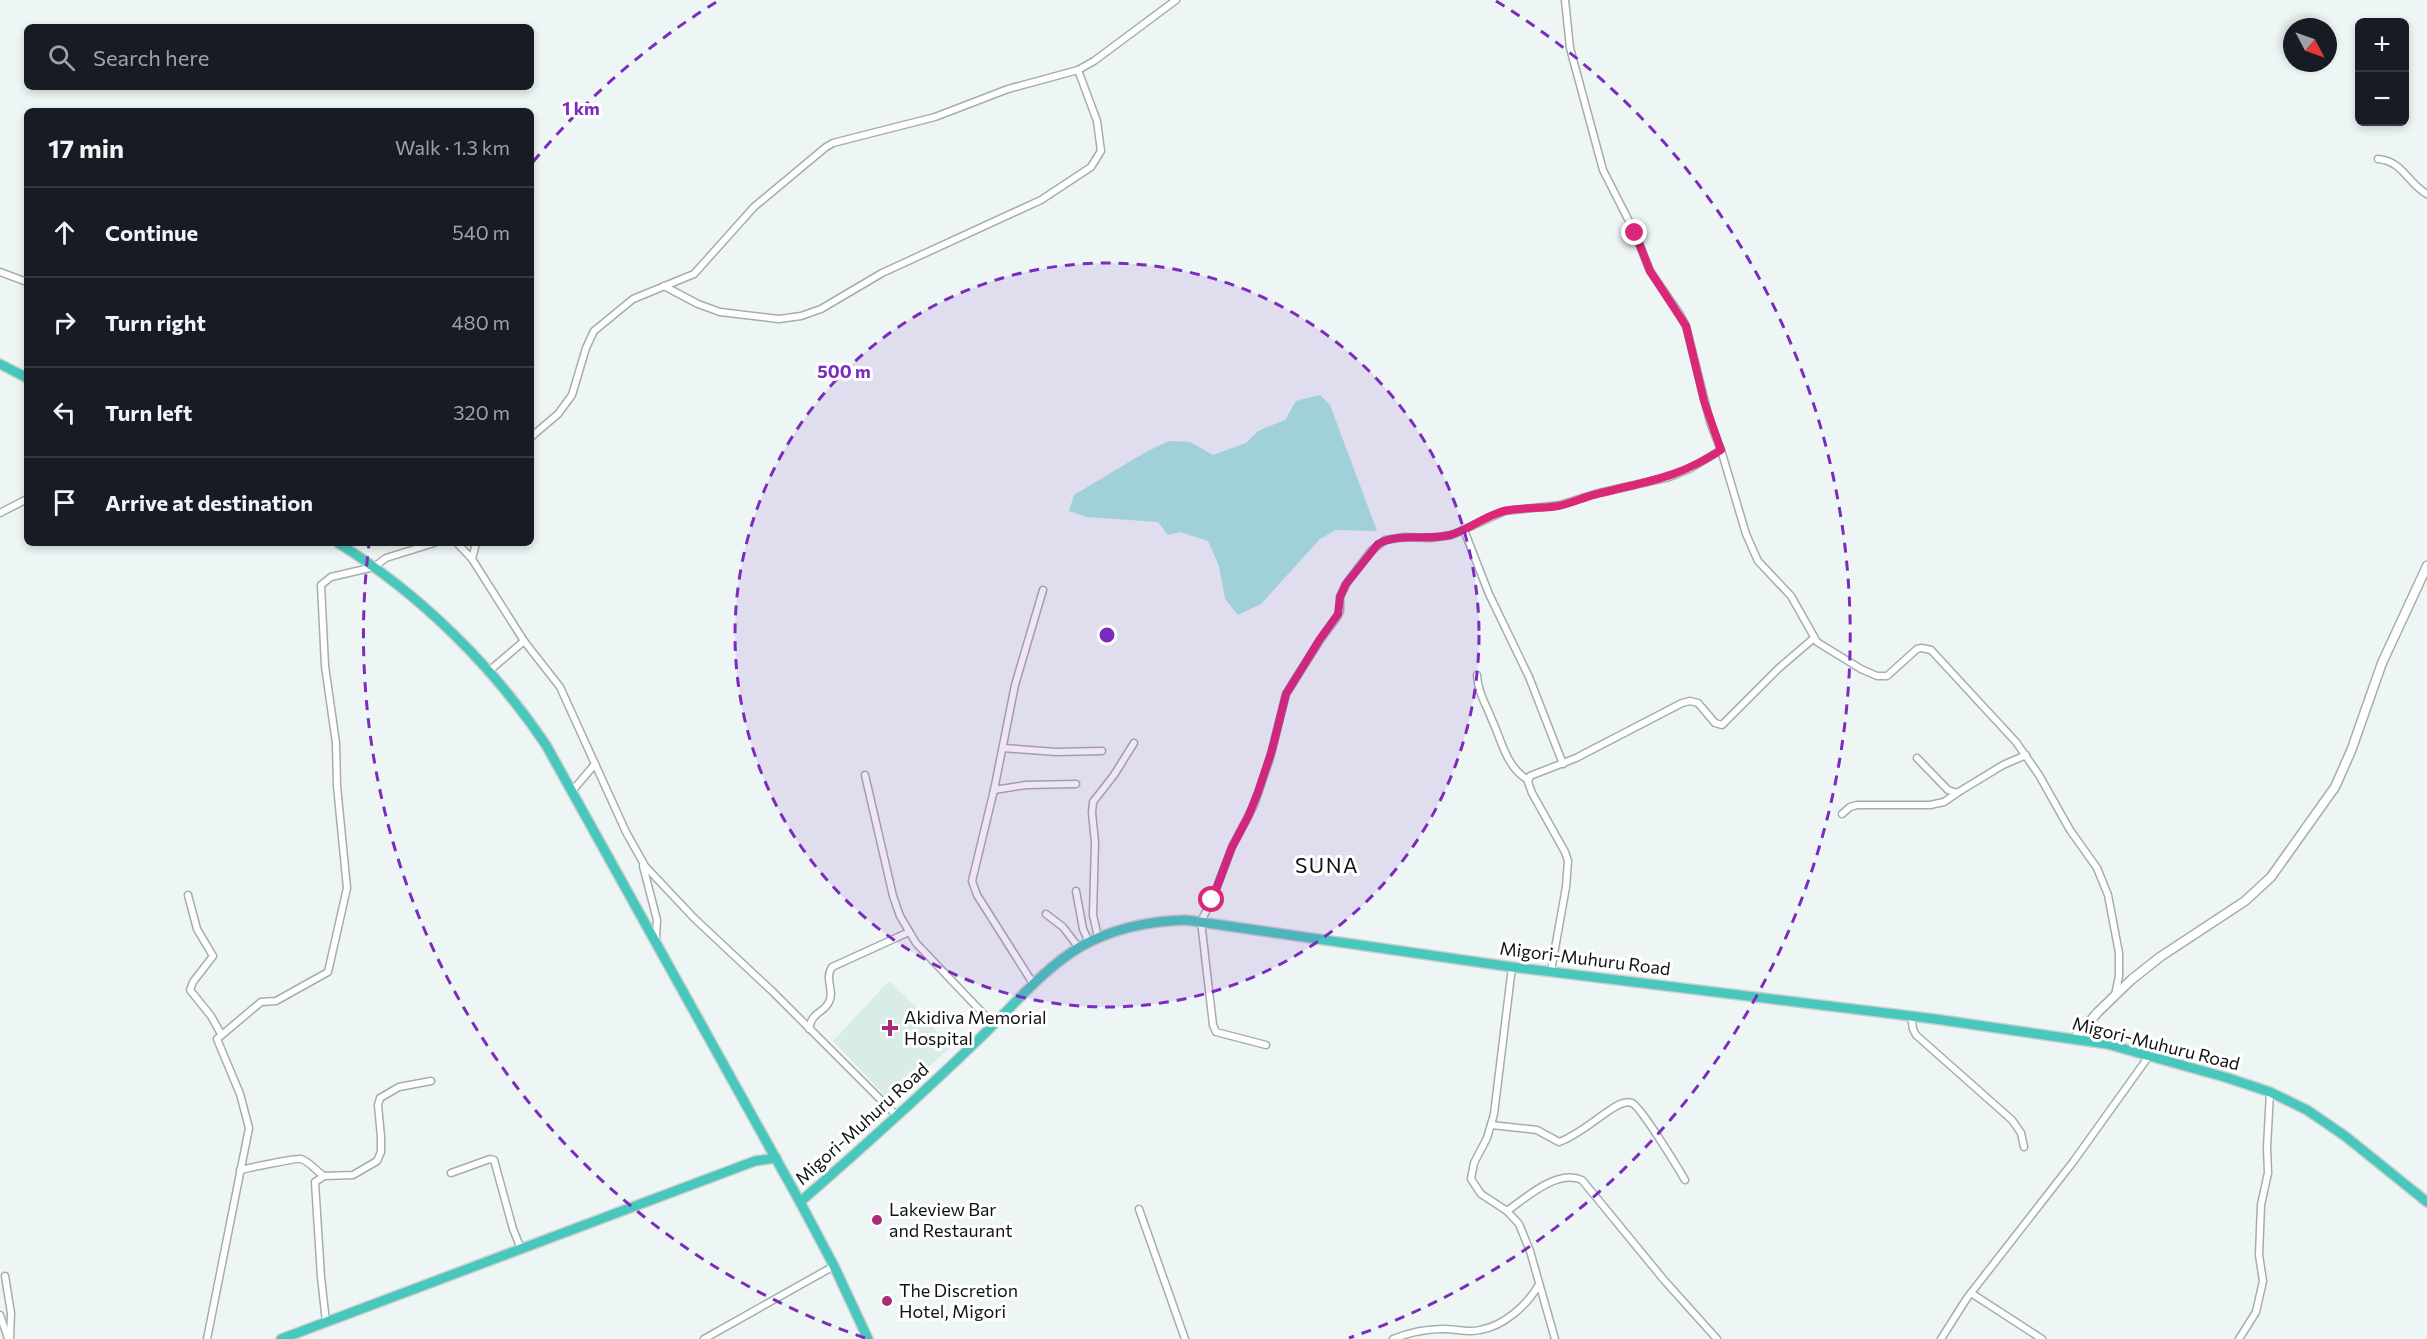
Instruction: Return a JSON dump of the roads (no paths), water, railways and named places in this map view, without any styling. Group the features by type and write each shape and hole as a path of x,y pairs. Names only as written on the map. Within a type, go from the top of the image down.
{"highway":[{"path":"0,364 24,376"},
{"path":"342,546 374,567 443,624 489,671 526,716 573,790 771,1148 834,1266 868,1339"},
{"name":"Migori-Muhuru Road","path":"800,1202 897,1116 1034,985 1079,948 1094,940 1142,923 1159,921 1202,921 1512,967 2075,1038 2149,1056 2270,1092 2307,1110 2345,1136 2427,1202"},
{"path":"754,1161 771,1148"},
{"path":"281,1339 754,1161 776,1158"}],"main road":[{"path":"2075,1038 2115,995 2160,957 2245,901 2271,877 2338,779 2351,751 2382,663 2427,566"}],"street":[{"path":"534,434 558,414 572,395 586,348 594,331 633,299 689,277 701,268 754,207 830,145 935,117 1008,89 1078,70 1094,61 1176,0"},
{"path":"1565,0 1570,48 1603,170 1635,233 1650,271 1686,326 1704,401 1752,550 1765,569 1791,596 1814,638 1844,659 1877,676 1889,675 1917,649 1931,650 1964,688 1995,718 2026,755 2066,823 2097,868 2105,885 2113,914 2120,960 2115,995"},
{"path":"664,286 707,308 720,312 779,319 801,316 821,309 882,273 1041,200 1091,167 1101,151 1097,121 1078,70"},
{"path":"2378,159 2395,163 2418,188 2427,194"},
{"path":"0,272 24,281"},
{"path":"1266,1045 1216,1032 1213,1025 1202,921 1232,847 1254,805 1272,750 1286,694 1338,614 1340,597 1346,584 1371,551 1385,540 1406,537 1438,537 1464,530 1505,511 1560,505 1595,494 1669,477 1691,468 1721,450"},
{"path":"0,513 24,501"},
{"path":"1464,530 1563,764"},
{"path":"207,1339 248,1138 248,1120 236,1080 217,1042 221,1034 261,1002 276,1001 329,970 347,888 321,588 323,581 331,577 374,567 386,558 424,546"},
{"path":"460,546 472,559 524,641 560,687 641,860 659,883 897,1116"},
{"path":"472,559 475,546"},
{"path":"1034,985 977,895 972,881 994,790 1015,685 1043,590"},
{"path":"1528,780 1534,774 1563,764 1687,701 1698,702 1715,723 1722,725 1774,672 1814,638"},
{"path":"489,671 524,641"},
{"path":"1477,675 1479,692 1501,744 1515,770 1528,780 1532,793 1554,829 1568,861 1566,887 1551,971"},
{"path":"1094,940 1093,802 1114,776 1134,743"},
{"path":"1003,748 1056,753 1102,751"},
{"path":"1842,814 1850,807 1857,805 1938,804 2002,765 2026,755"},
{"path":"1917,758 1948,790 1957,793"},
{"path":"573,790 595,764"},
{"path":"865,775 893,896 909,932 949,979 994,1025"},
{"path":"994,790 1026,785 1076,784"},
{"path":"641,860 655,908 656,939"},
{"path":"1076,891 1083,929 1094,940"},
{"path":"188,895 197,929 213,956 192,982 190,990 211,1016 221,1034"},
{"path":"1046,914 1063,927 1079,948"},
{"path":"800,1020 812,1016 827,1005 830,999 828,977 832,968 909,932"},
{"path":"1512,967 1491,1125 1474,1163 1471,1179 1481,1194 1514,1217 1524,1236 1555,1339"},
{"path":"809,1029 812,1016"},
{"path":"1911,1016 1912,1029 1916,1035 2012,1120 2021,1133 2024,1148"},
{"path":"1941,1339 1971,1293 2073,1162 2149,1056"},
{"path":"315,1182 324,1176 353,1175 375,1164 381,1152 378,1105 380,1098 399,1087 431,1081"},
{"path":"2239,1339 2256,1312 2263,1281 2259,1256 2261,1205 2268,1173 2266,1148 2270,1092"},
{"path":"1491,1125 1537,1130 1559,1142 1612,1109 1625,1103 1631,1103 1643,1113 1685,1180"},
{"path":"240,1170 295,1159 303,1160 324,1176"},
{"path":"451,1173 490,1159 494,1160 513,1229 521,1249"},
{"path":"313,1168 326,1322"},
{"path":"1507,1211 1543,1187 1565,1177 1572,1176 1582,1180 1717,1339"},
{"path":"1139,1209 1185,1339"},
{"path":"704,1339 834,1266"},
{"path":"5,1276 11,1313 10,1339"},
{"path":"1393,1339 1429,1330 1487,1329 1525,1304 1538,1286"},
{"path":"1971,1293 2042,1339"},
{"path":"0,1315 10,1339"}],"place":[{"name":"Akidiva Memorial Hospital","path":"890,1028"},
{"name":"Lakeview Bar and Restaurant","path":"877,1220"},
{"name":"The Discretion Hotel, Migori","path":"887,1301"}],"district":[{"name":"SUNA","path":"1327,866"}]}
